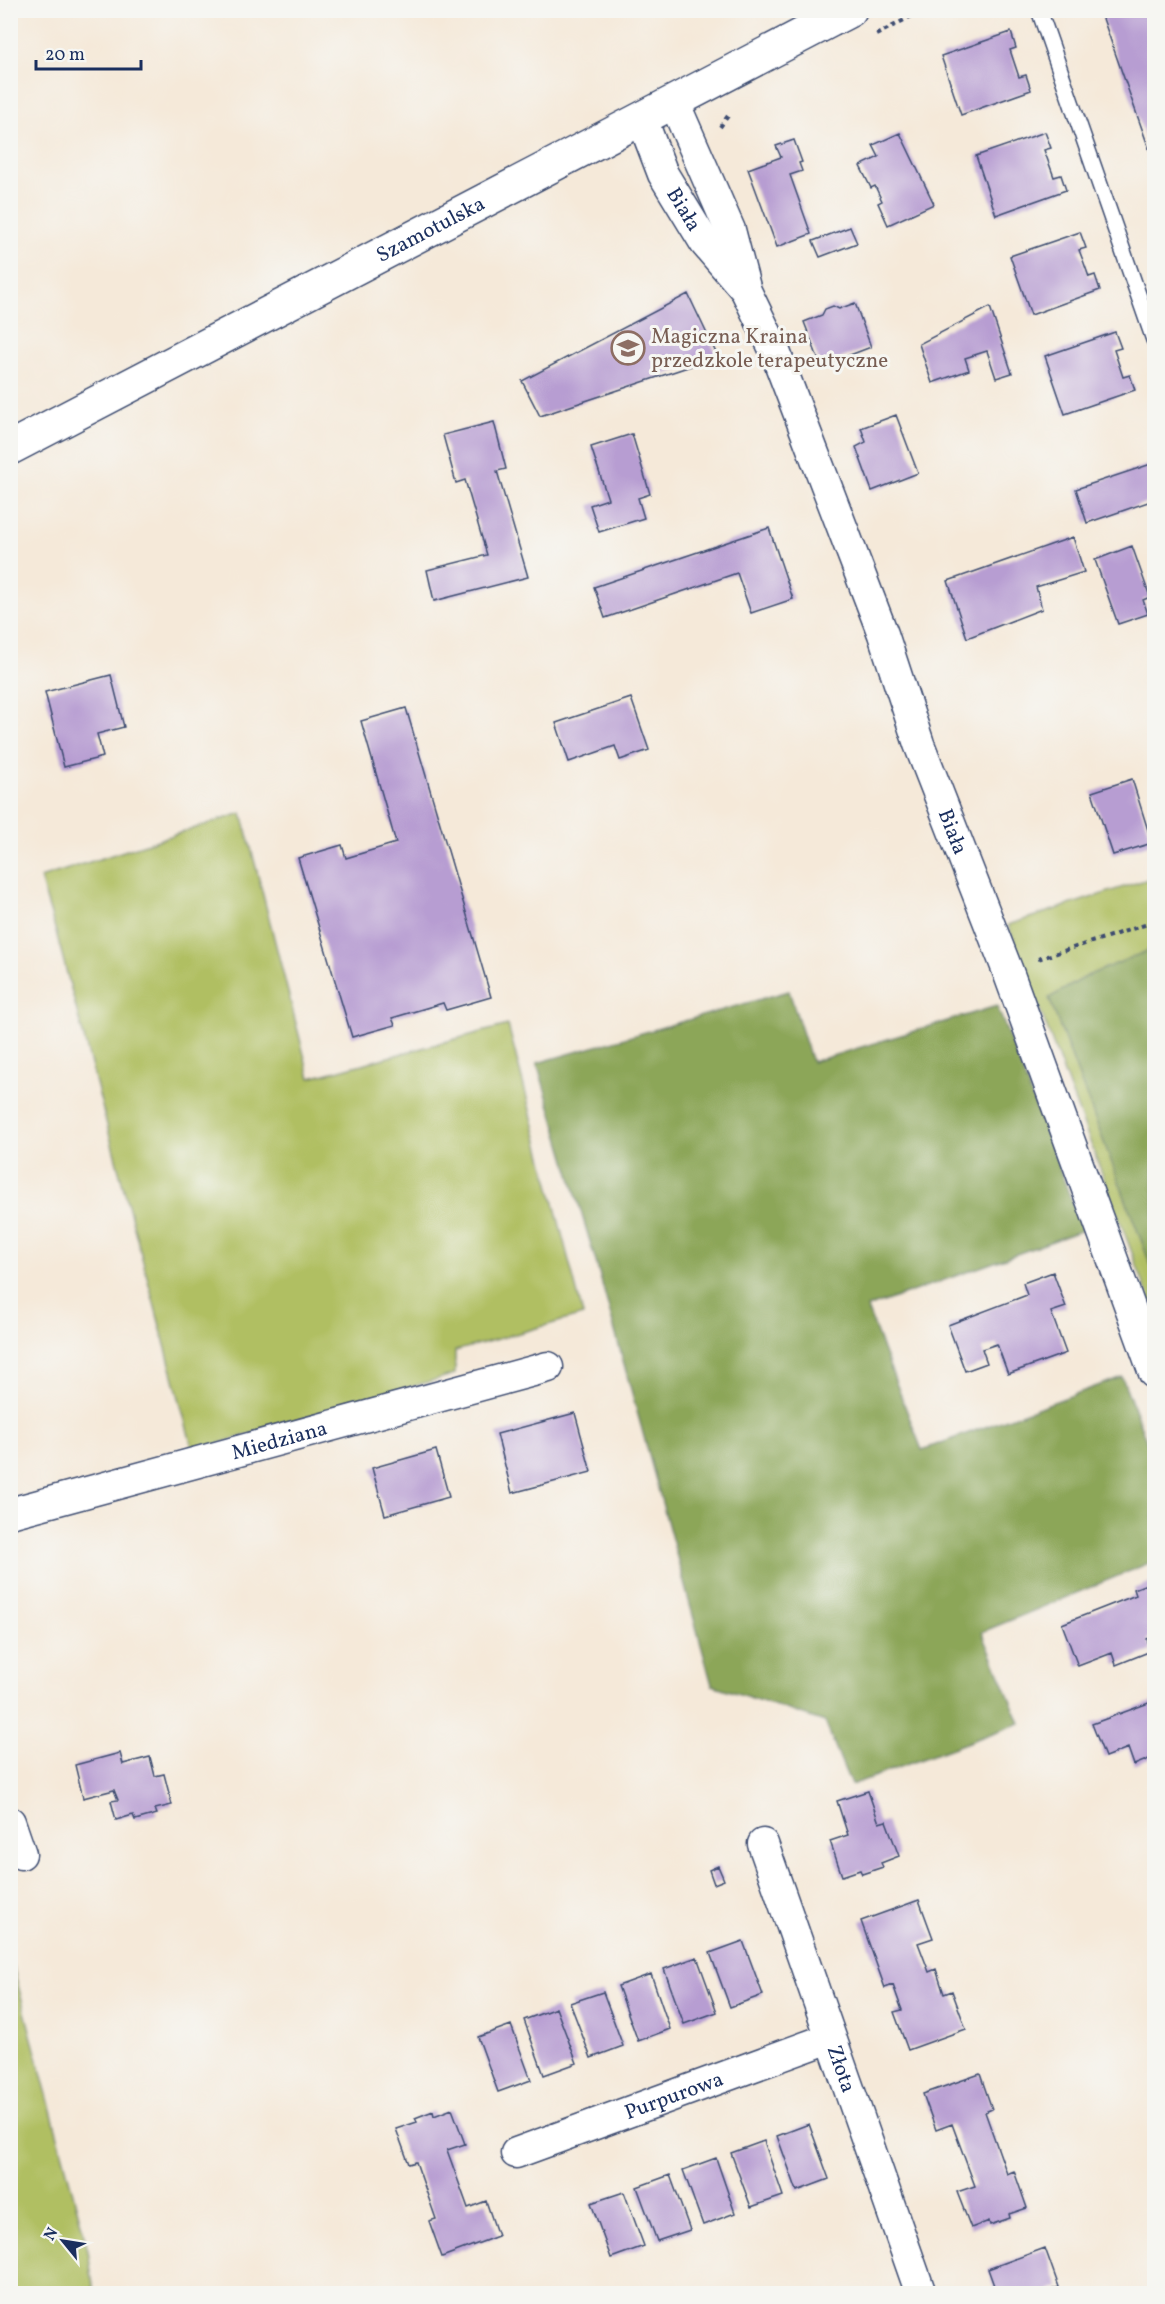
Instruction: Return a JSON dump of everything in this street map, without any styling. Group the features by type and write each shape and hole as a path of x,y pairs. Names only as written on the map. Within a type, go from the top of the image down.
{"street":[{"name":"Szamotulska","path":"10,448 850,10"},
{"name":"Biała","path":"674,102 730,230 746,291 774,349 883,634 919,744 1007,969 1155,1373"},
{"name":"Biała","path":"642,119 663,174 705,243 746,291"},
{"name":"Miedziana","path":"10,1513 548,1367"},
{"path":"10,1822 21,1854"},
{"name":"Złota","path":"763,1844 921,2294"},
{"name":"Purpurowa","path":"516,2153 830,2038"}],"lane":[{"path":"1039,10 1155,340"}],"path":[{"path":"1007,969 1155,922"}],"green space":[{"path":"242,813 310,1078 508,1025 583,1315 455,1351 455,1374 193,1451 40,878"},
{"path":"1154,877 1154,1311 1008,925"},
{"path":"1154,948 1154,1274 1049,998 1089,975"},
{"path":"789,991 812,1062 997,1006 1083,1230 867,1308 922,1450 1122,1377 1154,1461 1154,1561 982,1632 1020,1723 851,1785 825,1722 712,1685 596,1262 537,1063"},
{"path":"10,1955 88,2250 94,2293 11,2293"}],"building":[{"path":"1100,10 1151,10 1154,21 1154,163"},
{"path":"1011,32 1016,48 1010,50 1019,77 1026,75 1031,90 961,115 941,56"},
{"path":"1045,132 1051,148 1044,150 1054,177 1061,175 1066,190 996,215 976,156"},
{"path":"900,133 934,204 888,225 878,203 882,201 875,186 871,188 860,166 879,157 873,145"},
{"path":"794,140 802,162 799,163 802,171 790,175 811,234 777,247 748,169 781,157 776,146"},
{"path":"850,227 857,243 820,257 813,241"},
{"path":"1080,232 1086,248 1079,250 1089,277 1095,275 1100,290 1031,315 1010,256"},
{"path":"688,294 718,357 540,416 522,381"},
{"path":"855,303 871,347 821,366 804,322 822,315 825,309 833,306 839,309"},
{"path":"990,307 1012,373 996,378 987,351 965,358 969,370 932,383 919,344"},
{"path":"1115,332 1121,348 1114,350 1123,377 1130,375 1135,390 1065,414 1045,356"},
{"path":"896,415 918,473 872,491 856,447 866,442 861,428"},
{"path":"494,422 506,469 497,471 528,577 434,601 427,570 487,555 465,480 456,483 443,435"},
{"path":"632,434 650,494 638,498 644,518 599,532 590,505 608,499 591,447"},
{"path":"1154,463 1154,500 1087,523 1076,489"},
{"path":"769,528 793,599 751,613 737,573 605,618 594,587"},
{"path":"1073,537 1084,572 1036,587 1042,609 967,638 948,581"},
{"path":"1132,546 1150,597 1143,600 1148,614 1118,624 1095,560"},
{"path":"111,675 124,727 97,734 103,757 64,767 45,692"},
{"path":"631,698 649,750 620,760 615,746 569,762 556,723"},
{"path":"406,708 491,997 446,1010 443,1003 392,1018 395,1025 352,1037 298,858 342,845 346,858 396,843 361,721"},
{"path":"1132,779 1152,843 1113,855 1092,792"},
{"path":"1053,1272 1066,1307 1051,1312 1066,1353 1008,1374 997,1344 982,1349 987,1363 965,1371 948,1325 1027,1295 1023,1283"},
{"path":"575,1413 591,1472 512,1493 497,1434"},
{"path":"436,1450 449,1497 385,1515 372,1468"},
{"path":"1154,1581 1154,1604 1152,1605 1154,1636 1147,1639 1151,1651 1116,1665 1112,1653 1078,1666 1062,1624 1136,1595 1134,1589"},
{"path":"1154,1701 1154,1757 1134,1765 1128,1748 1105,1757 1092,1724"},
{"path":"120,1753 123,1764 150,1757 155,1776 164,1774 172,1805 155,1809 157,1814 135,1820 133,1815 116,1820 111,1801 118,1800 114,1790 83,1798 75,1765"},
{"path":"868,1791 879,1823 886,1821 899,1856 881,1863 883,1867 862,1874 860,1870 842,1876 830,1841 848,1835 837,1801"},
{"path":"718,1866 724,1880 714,1884 709,1870"},
{"path":"919,1900 933,1938 918,1943 929,1972 936,1969 944,1994 952,1991 966,2029 908,2050 894,2012 902,2010 893,1985 885,1988 861,1921"},
{"path":"743,1941 763,1995 730,2007 710,1953"},
{"path":"697,1957 717,2012 684,2024 664,1969"},
{"path":"651,1974 670,2029 638,2041 618,1986"},
{"path":"603,1992 623,2046 591,2058 570,2003"},
{"path":"556,2008 577,2063 544,2075 524,2020"},
{"path":"511,2025 531,2080 498,2092 478,2037"},
{"path":"980,2074 992,2109 985,2112 1007,2174 1014,2171 1027,2208 1009,2214 1010,2218 990,2225 989,2221 971,2228 957,2192 975,2186 952,2124 936,2130 923,2094"},
{"path":"452,2109 465,2144 447,2150 468,2208 486,2201 498,2236 442,2257 429,2221 436,2219 416,2162 409,2164 396,2129 417,2122 415,2118 433,2111 434,2116"},
{"path":"809,2124 829,2179 797,2191 777,2136"},
{"path":"764,2141 783,2196 751,2207 731,2153"},
{"path":"716,2158 735,2213 703,2225 683,2170"},
{"path":"670,2175 690,2230 657,2241 637,2187"},
{"path":"624,2192 644,2246 611,2258 591,2203"},
{"path":"1045,2248 1059,2287 1049,2291 1050,2294 997,2294 988,2269"}],"place":[{"name":"Magiczna Kraina przedzkole terapeutyczne","path":"628,348"}]}
